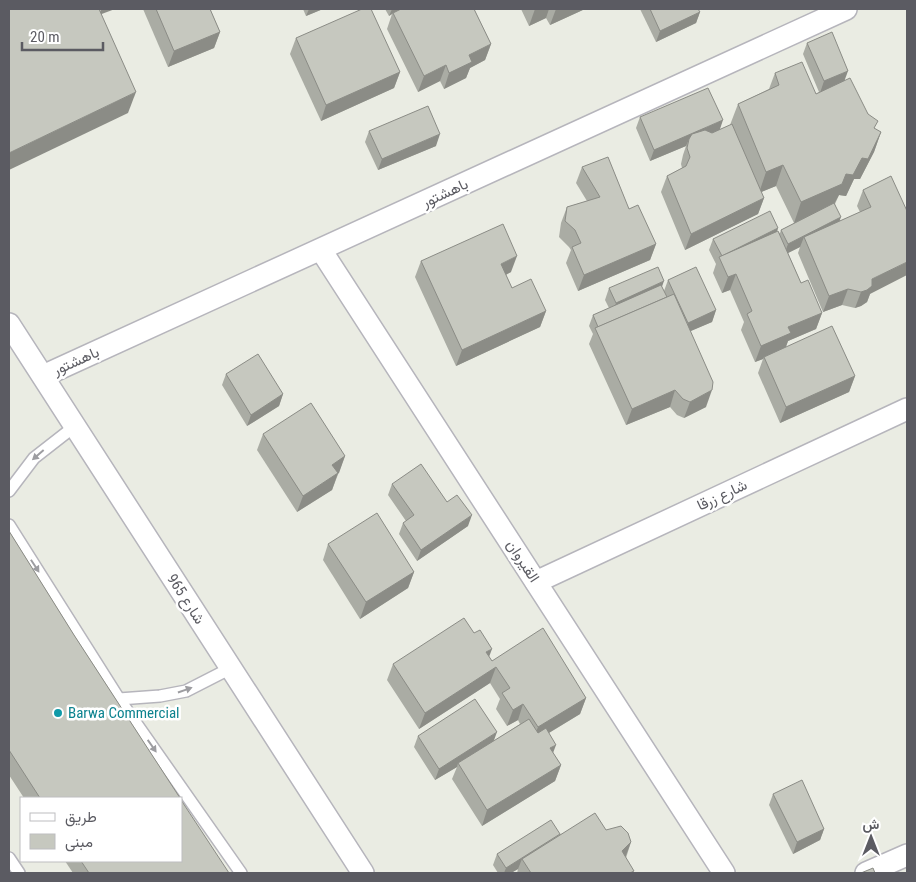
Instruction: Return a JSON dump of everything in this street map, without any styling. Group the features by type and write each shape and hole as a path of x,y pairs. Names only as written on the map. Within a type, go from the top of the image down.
{"street":[{"name":"باهشتور","path":"43,376 321,250 818,14 846,9"},
{"name":"القيروان","path":"321,250 724,873"},
{"name":"شارع 965","path":"9,324 364,873"},
{"name":"شارع زرقا","path":"536,582 907,409"},
{"path":"866,873 907,855"}],"lane":[{"path":"9,491 34,458 75,426"},
{"path":"9,524 52,600 241,873"},
{"path":"120,699 160,696 186,691 231,668"},
{"path":"9,858 19,873"}],"building":[{"path":"9,9 99,9 136,92 9,153"},
{"path":"156,9 210,9 220,32 174,51"},
{"path":"362,9 371,9 400,72 326,105 296,38"},
{"path":"401,9 474,9 491,44 469,55 472,62 449,73 446,65 424,76 393,13"},
{"path":"650,9 698,9 700,12 660,31"},
{"path":"832,32 848,71 824,81 807,43"},
{"path":"802,62 816,94 850,78 868,114 878,121 874,128 881,132 868,159 862,158 853,175 846,174 842,184 801,202 783,165 766,172 738,104 779,85 775,73"},
{"path":"708,88 723,120 654,150 640,117"},
{"path":"428,106 440,134 382,159 369,131"},
{"path":"732,124 764,198 691,234 667,176 686,166 690,157 687,148 692,134 705,130 712,133"},
{"path":"608,157 629,209 638,205 656,244 584,275 572,247 581,243 575,230 565,221 567,207 600,197 582,167"},
{"path":"891,176 907,211 907,262 872,279 872,286 867,290 861,292 848,289 829,296 804,237 871,207 863,190"},
{"path":"834,203 841,217 788,244 781,230"},
{"path":"770,211 778,228 722,256 713,239"},
{"path":"503,224 517,256 501,264 512,288 531,279 546,311 462,350 421,261"},
{"path":"778,231 801,283 808,280 822,313 788,327 791,333 761,346 747,314 752,311 736,274 728,277 719,257"},
{"path":"658,267 664,281 616,303 609,288"},
{"path":"696,267 716,310 688,323 668,280"},
{"path":"661,285 667,297 598,327 593,315"},
{"path":"674,294 713,382 712,390 690,402 683,399 675,390 632,409 595,328"},
{"path":"832,326 855,376 786,407 764,357"},
{"path":"258,354 283,394 251,415 226,374"},
{"path":"311,403 345,456 332,465 338,473 303,496 263,434"},
{"path":"421,464 447,502 457,495 472,515 421,550 403,523 414,515 392,484"},
{"path":"377,513 414,572 366,602 328,544"},
{"name":"Barwa Commercial","path":"9,531 179,797 39,797 9,750"},
{"path":"464,618 474,633 480,630 492,649 486,652 492,661 543,628 586,698 538,727 523,704 513,710 502,693 510,688 496,667 425,713 393,664"},
{"path":"475,699 497,732 439,769 418,736"},
{"path":"529,719 538,733 546,728 556,745 550,748 561,765 487,810 458,763"},
{"path":"802,780 824,829 797,842 773,794"},
{"path":"182,802 229,873 89,873 82,862 182,862"},
{"path":"595,813 606,830 621,826 628,833 631,842 622,851 634,871 630,873 531,873 522,859"},
{"path":"551,820 560,834 506,868 497,854"},
{"path":"873,868 875,873 861,873"}],"place":[{"name":"Barwa Commercial","path":"58,713"}]}
